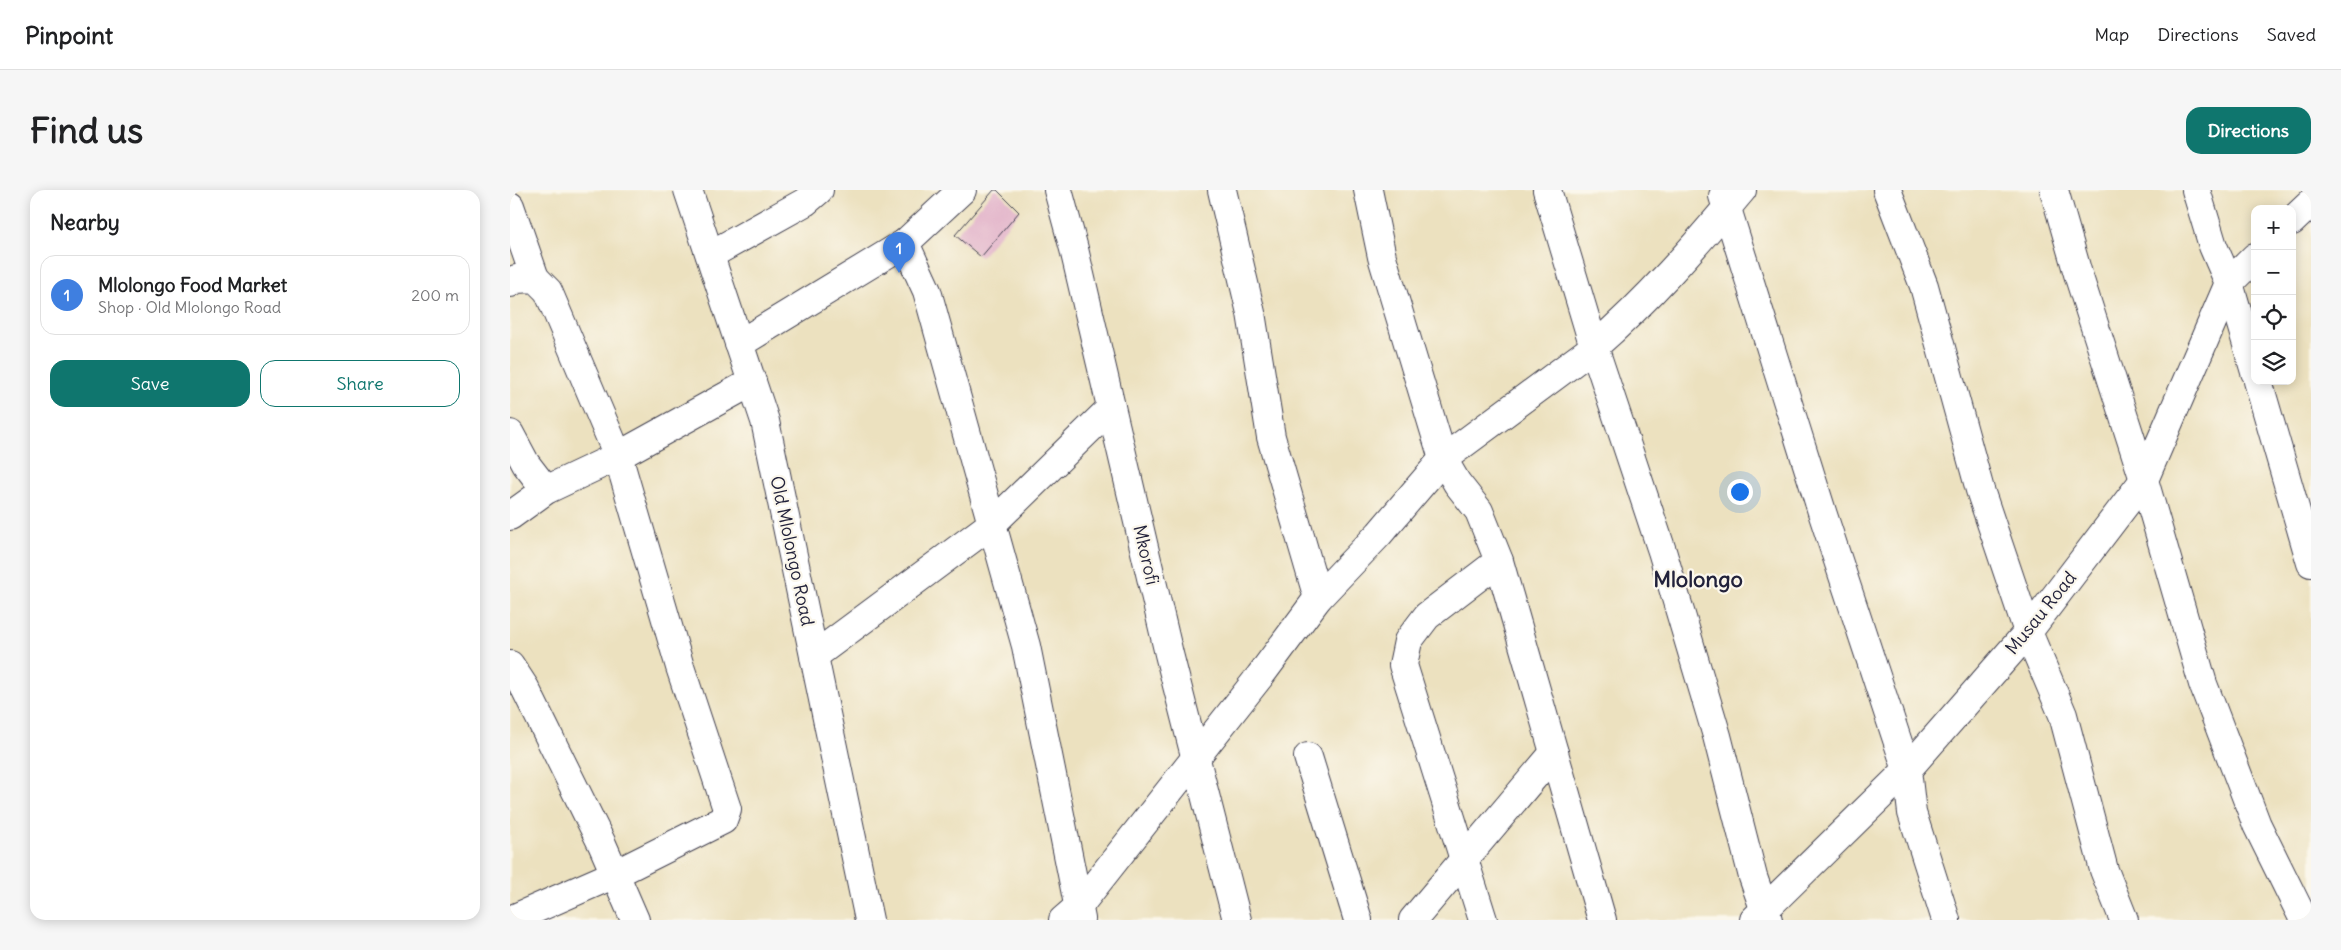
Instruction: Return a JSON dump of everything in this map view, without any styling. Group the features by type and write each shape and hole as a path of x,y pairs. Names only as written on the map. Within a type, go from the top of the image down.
{"street":[{"name":"Old Mlolongo Road","path":"688,190 765,421 869,920"},
{"path":"710,254 805,202 819,190"},
{"path":"739,344 905,243 962,190"},
{"name":"Mkorofi","path":"1058,190 1169,654 1237,920"},
{"path":"1222,190 1251,313 1271,437 1318,598"},
{"path":"1368,190 1382,257 1443,459 1457,483 1479,511 1499,562 1602,920"},
{"path":"1547,190 1594,347 1662,552 1717,736 1762,916"},
{"path":"1887,190 1924,286 1980,490 2028,632 2063,715 2104,870 2124,920"},
{"path":"2054,190 2144,480 2203,684 2258,825 2304,920"},
{"path":"2196,190 2213,246 2229,283 2251,358"},
{"path":"1074,916 1318,598 1379,534 1443,459 1594,347 1642,303 1730,197"},
{"path":"1730,197 1907,770 1912,814 1946,920"},
{"path":"2296,217 2311,203"},
{"path":"510,206 522,281 548,291 618,456 680,667 727,809 722,820 615,874 512,917"},
{"path":"905,243 928,291 1026,646 1074,916"},
{"name":"Musau Road","path":"1762,916 1907,770 2028,632 2144,480 2229,283 2251,261"},
{"path":"510,516 546,490 618,456 752,382"},
{"path":"2259,385 2311,563"},
{"path":"814,656 993,523 1111,408"},
{"path":"510,434 526,464 546,490"},
{"path":"1483,920 1403,665 1408,641 1427,616 1499,562"},
{"path":"510,664 525,688 615,874 635,920"},
{"path":"1413,920 1554,753"},
{"path":"1308,756 1358,920"}],"building":[{"path":"994,190 997,190 1019,212 981,257 955,235"}],"place":[{"name":"Mlolongo Food Market","path":"899,273"}],"district":[{"name":"Mlolongo","path":"1698,579"}]}
